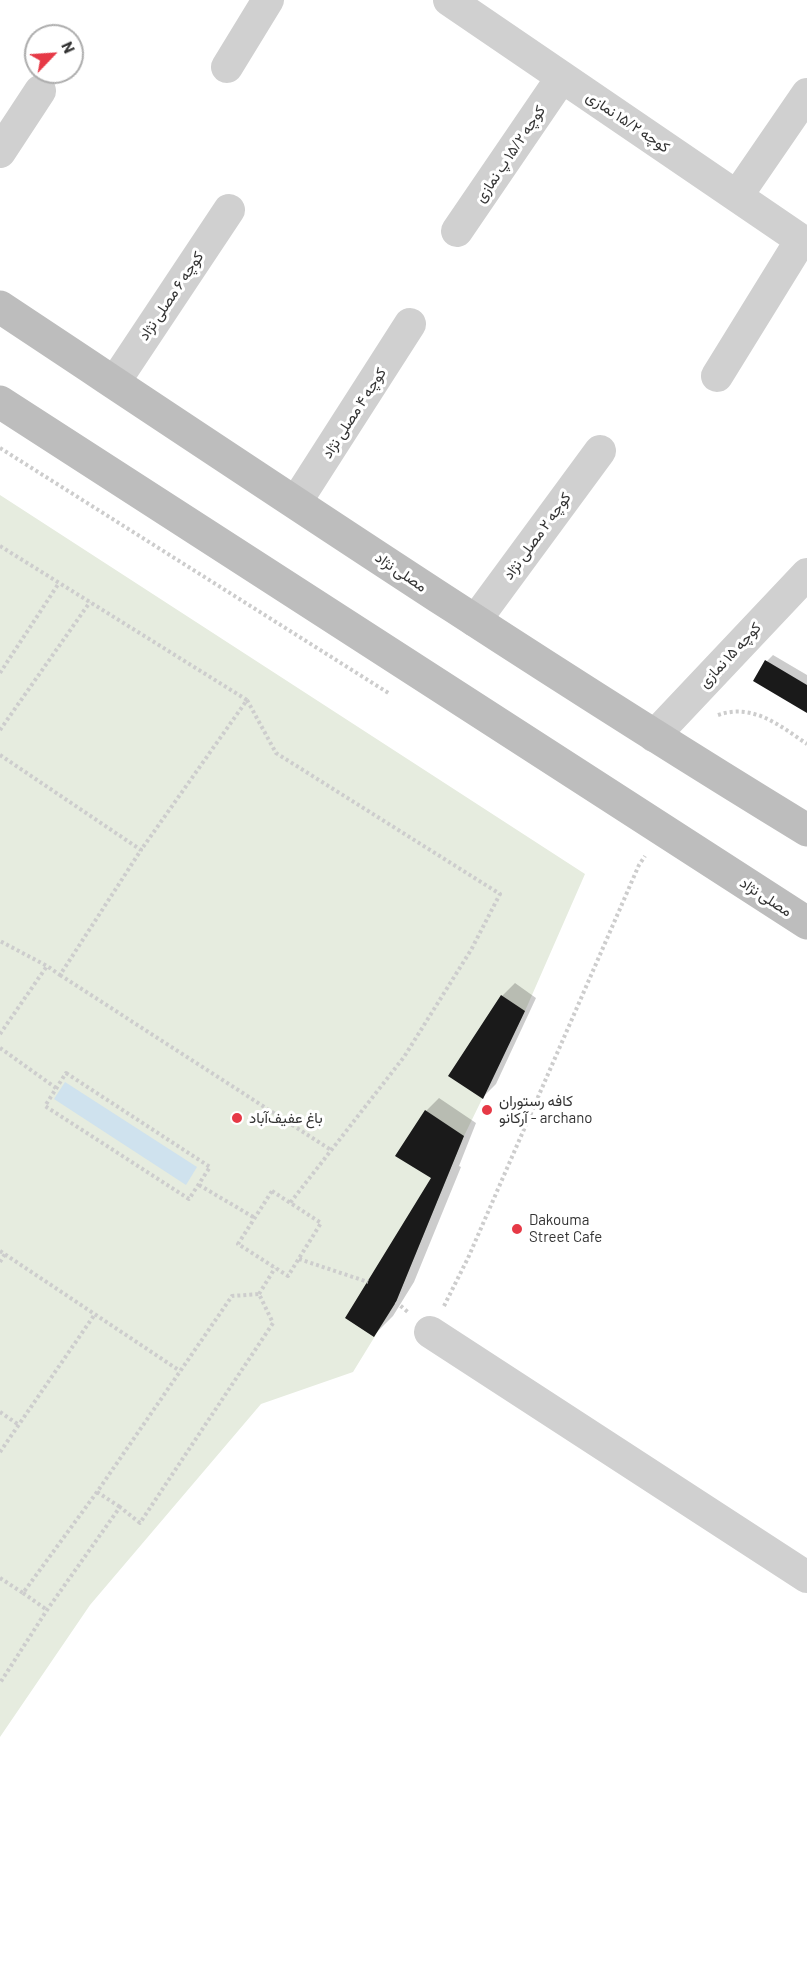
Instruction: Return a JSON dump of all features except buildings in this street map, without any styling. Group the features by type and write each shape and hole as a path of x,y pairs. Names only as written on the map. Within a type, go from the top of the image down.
{"main road":[{"name":"مصلی نژاد","path":"0,307 475,621 654,736 807,830"},
{"name":"مصلی نژاد","path":"0,402 807,923"}],"street":[{"path":"226,67 268,0"},
{"name":"کوچه ۱۵/۲ نمازی","path":"449,0 486,10 562,77 804,242"},
{"name":"کوچه ۱۵/۲ پ نمازی","path":"457,231 562,77"},
{"path":"0,152 40,91"},
{"path":"736,196 807,94"},
{"name":"کوچه ۶ مصلی نژاد","path":"114,383 228,210"},
{"path":"717,376 804,242"},
{"name":"کوچه ۴ مصلی نژاد","path":"296,502 410,324"},
{"name":"کوچه ۲ مصلی نژاد","path":"475,621 600,451"},
{"name":"کوچه ۱۵ نمازی","path":"654,736 807,574"},
{"path":"430,1332 807,1577"}],"path":[{"path":"0,546 246,700 276,753 500,894 471,950 404,1057 290,1203"},
{"path":"0,673 59,583"},
{"path":"0,730 90,602"},
{"path":"60,975 141,850 246,700"},
{"path":"731,710 749,712 771,720 807,744"},
{"path":"0,755 141,850"},
{"path":"430,1332 468,1258 639,865 661,828"},
{"path":"0,941 47,966 331,1150"},
{"path":"0,1034 47,966"},
{"path":"0,1048 56,1088"},
{"path":"66,1073 210,1167 189,1199 45,1106 56,1088 66,1073"},
{"path":"199,1185 255,1218"},
{"path":"272,1191 321,1223 288,1276 238,1244 255,1218 272,1191"},
{"path":"0,1251 180,1371"},
{"path":"0,1262 5,1254"},
{"path":"299,1259 368,1282"},
{"path":"259,1294 275,1268"},
{"path":"23,1593 97,1492 232,1296 259,1294"},
{"path":"97,1492 140,1523 273,1323 259,1294"},
{"path":"0,1452 95,1314"},
{"path":"0,1412 19,1425"},
{"path":"0,1683 47,1610 120,1507"},
{"path":"0,1578 47,1610"}],"shaded area":[{"name":"باغ عفیف‌آباد","path":"0,495 585,874 525,1011 464,1136 396,1302 353,1372 261,1404 90,1605 0,1737"}],"water":[{"path":"65,1082 197,1167 186,1185 54,1099"}],"place":[{"name":"کافه رستوران آرکانو - archano","path":"487,1110"},
{"name":"باغ عفیف‌آباد","path":"237,1118"},
{"name":"Dakouma Street Cafe","path":"517,1229"}]}
